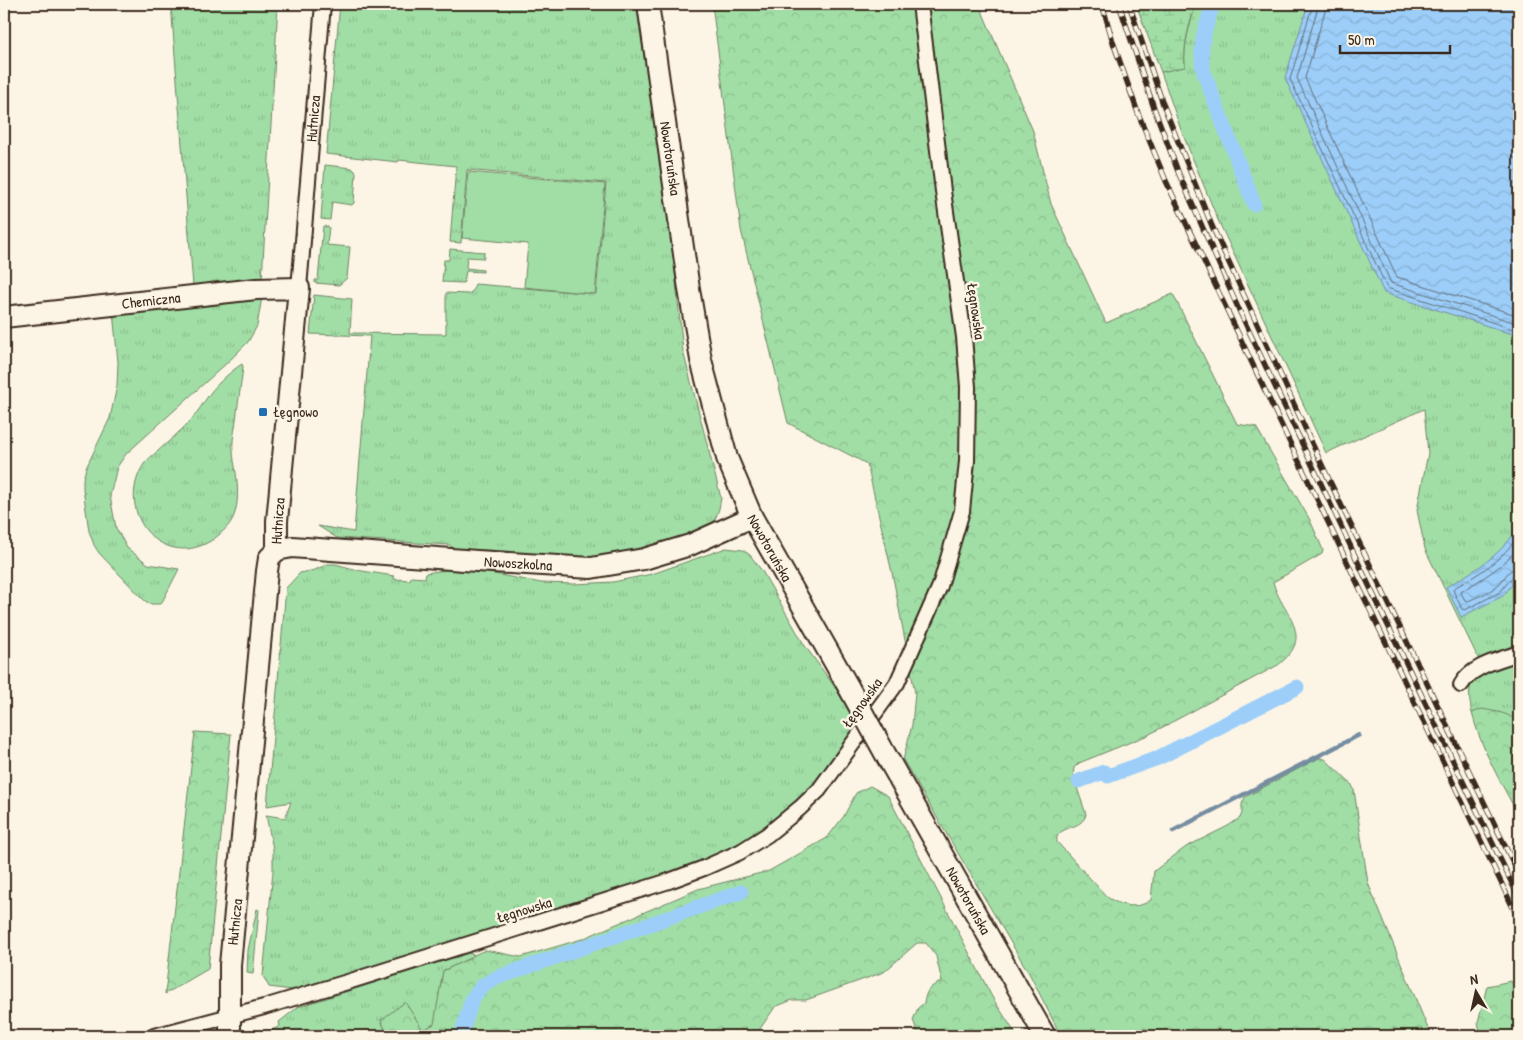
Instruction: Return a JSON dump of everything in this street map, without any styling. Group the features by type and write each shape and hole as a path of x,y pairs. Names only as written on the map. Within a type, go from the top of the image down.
{"street":[{"name":"Hutnicza","path":"230,1036 230,965 267,570 269,558 277,550 278,511 323,4"},
{"name":"Nowotoruńska","path":"648,4 701,360 727,458 752,517 1045,1036"},
{"name":"Łęgnowska","path":"154,1036 309,994 687,875 740,852 767,835 819,790 897,683 940,586 962,511 967,461 968,387 964,337 943,191 920,4"},
{"name":"Chemiczna","path":"4,317 256,289 299,288"},
{"name":"Nowoszkolna","path":"277,550 292,547 591,568 644,559 690,545 752,517"},
{"path":"1461,684 1472,672 1519,652"}],"green space":[{"path":"171,4 278,4 262,279 193,286"},
{"path":"340,4 636,4 671,232 683,351 721,498 714,522 700,531 677,541 638,552 579,560 455,552 450,545 337,538 318,526 354,532 370,336 310,334 314,295 352,299 350,333 446,334 446,293 467,294 472,292 475,284 596,294 606,183 467,170 461,243 450,242 456,166 326,154"},
{"path":"712,4 979,4 1033,131 1051,204 1106,323 1173,294 1237,424 1256,427 1310,520 1323,550 1322,554 1273,582 1277,594 1294,625 1296,634 1295,644 1289,654 1278,665 1148,735 1079,763 1074,768 1073,776 1086,814 1080,823 1060,833 1057,837 1057,842 1107,897 1123,905 1140,905 1151,900 1154,871 1186,847 1240,818 1245,797 1319,758 1325,759 1352,785 1354,790 1368,883 1431,1036 1061,1036 1030,975 903,760 912,725 915,693 893,577 867,464 788,423 741,230"},
{"path":"1136,4 1196,4 1186,42 1185,67 1161,72"},
{"path":"1196,4 1519,4 1519,643 1480,662 1425,549 1417,510 1428,453 1424,409 1326,453 1218,220 1181,130 1161,72 1185,66 1186,42"},
{"path":"325,165 352,168 356,172 354,203 352,205 332,202 330,220 321,219"},
{"path":"468,172 605,184 595,294 524,287 528,244 462,238"},
{"path":"323,226 329,227 327,245 350,247 347,278 339,285 315,283 315,280 318,280"},
{"path":"450,249 484,252 484,258 467,257 466,268 483,270 483,272 466,271 463,283 442,282 444,260 449,260"},
{"path":"262,297 257,326 248,342 126,454 117,467 110,496 116,528 127,548 148,564 179,569 161,604 150,604 99,553 94,545 89,531 83,489 86,468 110,418 117,386 118,362 113,312"},
{"path":"242,364 233,442 238,490 233,518 218,536 196,547 178,549 162,544 149,533 139,519 135,502 136,483 144,464 191,420 218,384"},
{"path":"726,548 743,550 750,555 762,571 805,646 840,694 858,728 817,782 786,812 741,842 679,871 600,899 292,990 269,987 263,976 273,871 273,849 266,815 285,818 291,802 267,806 286,588 300,573 315,570 328,564 335,564 394,576 394,579 410,580 411,577 425,578 426,573 451,569 469,569 541,583 613,582 652,574"},
{"path":"1519,659 1519,725 1518,722 1482,710 1472,713 1470,692 1474,681 1485,673"},
{"path":"1482,709 1512,717 1519,725 1519,816 1492,766 1476,726 1472,713"},
{"path":"195,732 231,734 208,969 165,994"},
{"path":"870,786 888,796 992,997 1017,1036 919,1036 913,1020 918,1008 924,1003 929,989 942,982 936,956 926,943 917,943 884,972 806,1000 792,1000 775,1007 755,1036 388,1036 381,1020 405,1002 423,1030 434,1024 443,971 485,950 521,957 582,939 698,889 769,871 827,838 844,816 856,793"},
{"path":"257,909 259,910 253,974 247,973 248,950"},
{"path":"469,953 474,955 443,971 435,1024 423,1030 381,1020 388,1036 262,1036 280,1026 279,1022 298,1007"},
{"path":"1511,981 1519,998 1519,1036 1481,1036 1478,1022 1487,986"}],"water":[{"path":"1308,4 1519,4 1519,336 1384,293 1285,78"},
{"path":"1519,525 1519,576 1503,596 1461,617 1446,587 1496,554"}],"waterway":[{"path":"1165,4 1165,9"},
{"path":"1213,4 1202,46 1204,73 1254,204"},
{"path":"1079,781 1104,772 1108,776 1158,758 1297,687"},
{"path":"1173,831 1359,735"},
{"path":"461,1036 472,999 482,986 496,978 741,892"}],"railway":[{"path":"1102,4 1138,113 1166,181 1519,920"},
{"path":"1119,4 1154,108 1179,174 1239,310 1519,898"},
{"path":"1129,4 1163,104 1212,226 1322,465 1519,875"}],"place":[{"name":"Łęgnowo","path":"263,412"}]}
